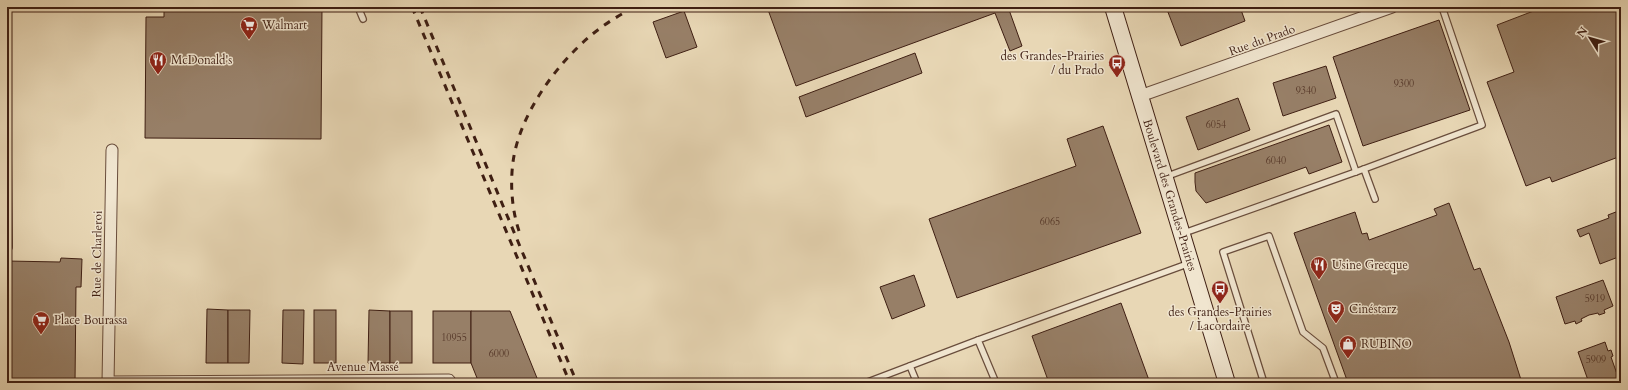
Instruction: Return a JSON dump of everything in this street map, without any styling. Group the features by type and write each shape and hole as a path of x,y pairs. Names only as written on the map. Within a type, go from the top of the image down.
{"main road":[{"name":"Boulevard des Grandes-Prairies","path":"1113,7 1227,383"}],"street":[{"name":"Rue du Prado","path":"1140,96 1392,7"},
{"name":"Rue de Charleroi","path":"108,383 112,150"},
{"name":"Avenue Massé","path":"108,383 450,381"}],"lane":[{"path":"358,7 363,18"},
{"path":"1182,234 1482,125 1442,7"},
{"path":"1165,177 1336,114 1356,172"},
{"path":"8,157 9,246"},
{"path":"1364,169 1375,199"},
{"path":"1264,383 1223,252 1269,236 1303,332 1323,348 1336,383"},
{"path":"865,383 1190,263"},
{"path":"978,340 996,383"},
{"path":"910,366 917,383"}],"building":[{"path":"164,7 322,7 321,139 145,138 146,17 164,17"},
{"path":"767,7 1008,7 1022,46 1010,51 995,13 796,86"},
{"path":"1166,7 1240,7 1245,21 1181,46"},
{"path":"1544,7 1621,7 1621,156 1552,182 1550,177 1526,186 1487,82 1514,72 1497,25"},
{"path":"684,11 697,47 666,58 653,22"},
{"path":"1439,20 1470,110 1363,146 1333,57"},
{"path":"915,53 922,73 806,117 799,97"},
{"path":"1326,66 1336,98 1283,116 1273,83"},
{"path":"1238,98 1250,130 1198,150 1186,117"},
{"path":"1329,125 1342,162 1309,174 1306,167 1206,203 1196,191 1195,173"},
{"path":"1103,126 1141,233 957,298 929,219 1076,166 1067,139"},
{"path":"1449,203 1474,270 1480,268 1509,342 1522,383 1348,383 1294,233 1355,212 1362,234 1367,233 1369,240 1437,215 1434,209"},
{"path":"1621,210 1621,256 1600,264 1589,233 1580,237 1577,230 1609,218 1608,215"},
{"name":"Place Bourassa","path":"61,258 82,259 81,287 76,287 75,383 7,383 7,261 60,262"},
{"path":"914,275 925,306 892,319 880,287"},
{"path":"1603,280 1613,306 1604,310 1605,313 1599,315 1598,313 1589,315 1581,319 1582,321 1576,324 1575,321 1565,324 1556,297"},
{"path":"1121,303 1150,383 1049,383 1032,336"},
{"path":"207,309 228,310 228,363 206,363"},
{"path":"228,310 250,310 249,363 228,363"},
{"path":"283,310 304,310 303,364 282,363"},
{"path":"314,310 336,310 336,363 314,363"},
{"path":"369,310 390,311 390,363 368,363"},
{"path":"390,311 412,311 412,363 390,363"},
{"path":"433,311 471,311 471,363 433,363"},
{"path":"471,311 510,311 539,383 479,383 471,363"},
{"path":"1605,342 1608,351 1611,350 1613,356 1611,357 1617,374 1619,373 1621,378 1619,380 1620,383 1589,383 1578,352"}],"railway":[{"path":"412,7 570,383"},
{"path":"420,7 577,383"},
{"path":"519,231 513,206 512,171 517,145 531,110 540,93 576,49 605,24 635,7"}],"place":[{"name":"Walmart","path":"249,40"},
{"name":"McDonald's","path":"158,75"},
{"name":"des Grandes-Prairies / du Prado","path":"1117,78"},
{"name":"Usine Grecque","path":"1319,280"},
{"name":"des Grandes-Prairies / Lacordaire","path":"1220,304"},
{"name":"Cinéstarz","path":"1336,324"},
{"name":"Place Bourassa","path":"41,335"},
{"name":"RUBINO","path":"1348,359"}]}
